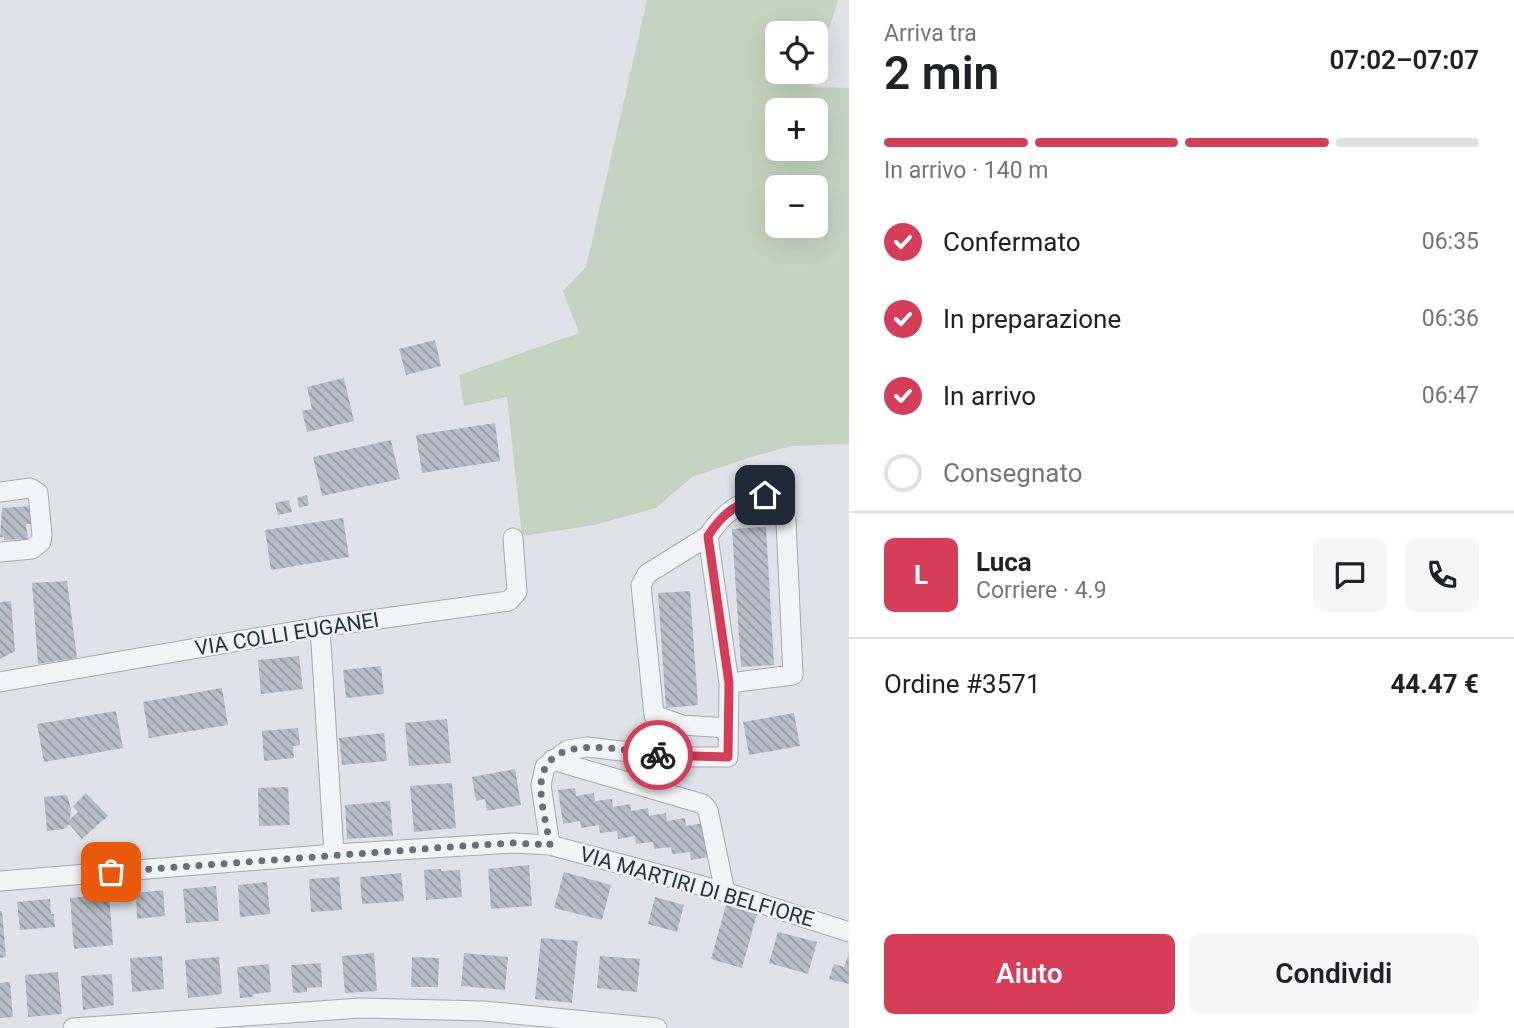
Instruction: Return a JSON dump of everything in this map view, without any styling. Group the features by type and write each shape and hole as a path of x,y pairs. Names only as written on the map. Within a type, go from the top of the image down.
{"street":[{"path":"0,492 30,488 38,493 42,535 41,542 32,549 0,552"},
{"path":"728,728 682,725 654,715 641,584 648,574 708,536 720,518 739,503 765,495 779,503 786,521 793,675 729,683"},
{"path":"550,845 541,785 545,767 568,750 587,747 673,757 728,757 729,683 708,536"},
{"name":"VIA COLLI EUGANEI","path":"0,682 320,627 509,601 517,592 513,538"},
{"path":"320,627 334,854"},
{"path":"552,760 703,804 708,810 725,892"},
{"name":"VIA MARTIRI DI BELFIORE","path":"0,881 334,854 514,843 550,845 725,892 847,930"},
{"path":"73,1028 361,1007 484,1011 657,1028"}],"green space":[{"path":"647,0 838,0 828,32 828,21 765,21 765,84 812,84 811,87 849,88 849,444 791,446 751,457 692,477 656,508 594,525 522,536 507,397 464,406 459,375 579,333 563,291 586,267"}],"building":[{"path":"435,340 441,366 406,375 399,349"},
{"path":"344,378 354,421 307,432 302,411 312,409 307,387"},
{"path":"495,423 500,461 422,473 416,435"},
{"path":"391,440 400,479 322,496 313,457"},
{"path":"307,495 309,505 299,508 297,498"},
{"path":"289,500 292,512 278,515 275,503"},
{"path":"31,506 33,524 26,524 28,539 4,540 4,537 0,537 2,508"},
{"path":"343,518 349,557 271,570 265,530"},
{"path":"766,527 774,665 741,667 732,529"},
{"path":"67,581 77,658 38,664 32,583"},
{"path":"690,591 698,705 666,708 658,593"},
{"path":"11,601 15,651 0,659 0,602"},
{"path":"299,656 303,689 261,694 258,660"},
{"path":"381,666 384,694 346,698 343,670"},
{"path":"222,688 228,725 149,738 143,702"},
{"path":"116,711 123,748 44,762 37,724"},
{"path":"794,713 800,746 749,755 743,722"},
{"path":"447,719 451,763 409,766 405,723"},
{"path":"298,728 300,745 293,746 294,758 264,761 262,731"},
{"path":"384,733 387,761 342,765 339,738"},
{"path":"515,769 521,805 487,811 485,799 476,801 472,777"},
{"path":"452,783 456,828 414,832 410,786"},
{"path":"288,787 290,825 259,826 258,788"},
{"path":"575,788 576,796 594,793 595,801 612,799 613,807 630,804 631,811 648,808 649,816 666,813 667,821 685,818 686,826 704,823 709,857 691,860 690,852 672,854 671,847 654,849 653,842 636,844 635,836 618,839 617,831 600,833 599,825 581,828 580,821 563,824 558,790"},
{"path":"86,793 108,816 82,839 69,824 64,829 47,831 44,797 67,795 71,809 70,819 78,812 73,806"},
{"path":"390,801 393,836 347,839 345,805"},
{"path":"529,865 532,906 491,909 488,869"},
{"path":"424,870 460,870 462,897 426,900"},
{"path":"564,872 611,885 602,920 554,908"},
{"path":"401,873 404,901 362,904 360,877"},
{"path":"339,877 342,910 311,912 309,879"},
{"path":"267,882 270,914 240,917 238,885"},
{"path":"216,886 219,921 186,923 183,889"},
{"path":"163,890 165,916 137,919 136,893"},
{"path":"109,894 113,945 74,949 70,898"},
{"path":"655,897 684,905 677,932 648,924"},
{"path":"50,899 55,927 20,930 17,902"},
{"path":"726,905 757,914 742,968 711,959"},
{"path":"0,911 6,957 0,958"},
{"path":"778,932 817,942 808,974 769,963"},
{"path":"541,938 578,941 572,1003 535,999"},
{"path":"374,953 377,991 345,993 342,956"},
{"path":"464,953 508,957 505,990 461,986"},
{"path":"849,953 849,984 829,979 834,964 844,967"},
{"path":"162,956 164,989 132,992 130,958"},
{"path":"600,956 640,959 637,992 597,988"},
{"path":"219,957 222,994 188,998 185,960"},
{"path":"412,957 439,958 438,987 411,987"},
{"path":"321,963 322,987 293,993 291,965"},
{"path":"269,964 271,992 240,998 237,967"},
{"path":"58,972 62,1014 28,1017 25,975"},
{"path":"112,974 114,1005 83,1010 81,976"},
{"path":"10,982 13,1017 0,1018 0,983"}],"way so far":[{"path":"111,872 463,846 514,843 550,845 541,785 545,767 552,760 568,750 587,747 658,755"}],"route":[{"path":"658,755 728,757 729,683 708,536 720,518 739,503 765,495"}]}
